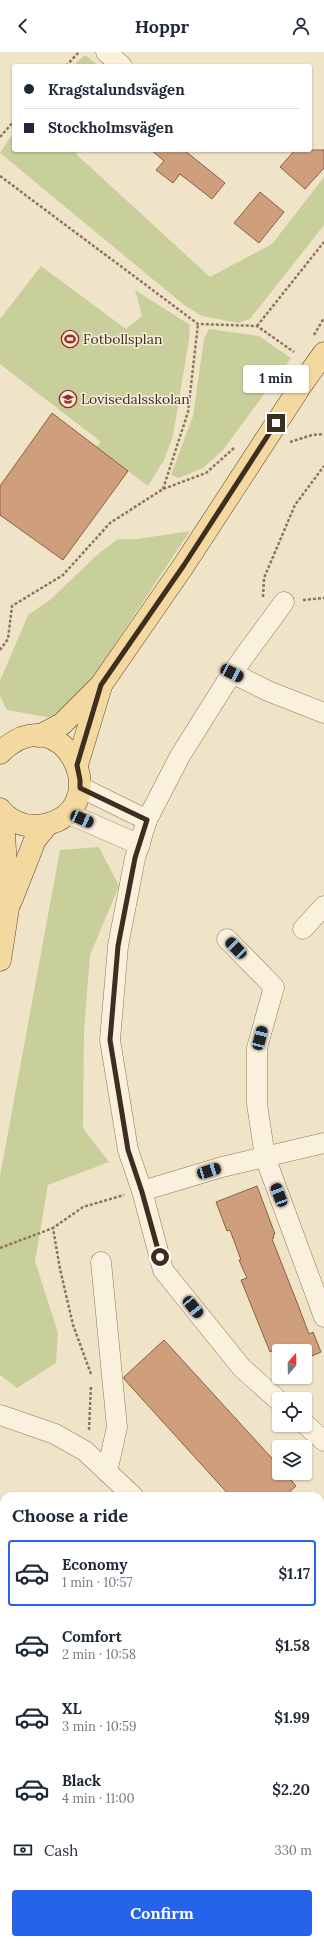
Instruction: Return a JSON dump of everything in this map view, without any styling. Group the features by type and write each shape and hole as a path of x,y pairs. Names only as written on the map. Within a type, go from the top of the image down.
{"main road":[{"path":"39,736 62,724 101,685 184,565 297,391 318,346"},
{"path":"77,765 101,685"},
{"path":"3,746 24,737 39,736 54,740 62,745 73,757 77,765 80,780 80,788 76,801 67,813 47,825 35,840 8,908"},
{"path":"2,811 18,823 33,826 47,825"},
{"path":"0,960 8,908 2,811"}],"street":[{"path":"106,52 120,64"},
{"path":"272,1395 242,1368 163,1270 142,1192 128,1150 110,1040 118,946 135,858 147,820 180,756 232,673 284,602"},
{"path":"232,673 268,691 324,713"},
{"path":"80,788 147,820"},
{"path":"67,813 140,845"},
{"path":"303,929 324,906"},
{"path":"227,939 274,987 257,1048 257,1104 265,1157 324,1317"},
{"path":"142,1192 222,1167 324,1143"},
{"path":"101,1262 117,1427 107,1472"},
{"path":"0,1416 55,1434 85,1451 128,1492"},
{"path":"312,1430 324,1441"}],"path":[{"path":"68,64 79,52"},
{"path":"0,137 12,123"},
{"path":"0,176 198,324 257,326 294,352"},
{"path":"257,326 324,242"},
{"path":"318,346 324,318"},
{"path":"163,489 188,412 198,324"},
{"path":"289,442 312,435 324,434"},
{"path":"0,650 8,639 12,606 63,575 110,524 163,489 206,473 237,446"},
{"path":"264,578 295,505 324,466"},
{"path":"0,1248 53,1228 83,1207 109,1198 142,1192"},
{"path":"53,1228 60,1269 73,1325 92,1378 90,1426 85,1451"}],"green space":[{"path":"85,55 96,64 75,64"},
{"path":"12,135 12,152 77,152 76,154 210,277 272,244 324,177 324,225 250,319 238,323 202,316 184,305 0,153"},
{"name":"Fotbollsplan","path":"41,266 126,329 142,316 135,290 190,325 189,340 173,436 164,460 148,486 96,447 101,442 0,364 0,319"},
{"path":"209,329 259,336 291,358 223,450 203,468 179,478 171,475 193,416 204,339"},
{"path":"190,531 72,709 58,719 7,710 0,696 0,681 28,615 50,600 98,554 118,539 137,539"},
{"path":"99,847 119,886 90,955 84,1032 83,1128 109,1162 48,1185 35,1261 58,1333 56,1363 17,1388 0,1375 0,1176 60,850"}],"building":[{"path":"312,150 324,150 324,168 305,189 280,167 293,152 312,152"},
{"path":"153,152 186,152 225,183 212,199 180,174 173,183 156,170 164,161"},
{"path":"260,192 284,212 259,243 234,223"},
{"path":"52,413 128,471 63,560 0,515 0,486"},
{"path":"257,1186 275,1234 273,1235 274,1238 272,1239 309,1334 313,1332 321,1352 312,1356 312,1344 272,1344 272,1351 270,1352 241,1280 247,1278 239,1260 241,1260 230,1230 227,1231 216,1202"},
{"path":"164,1340 272,1458 272,1480 291,1480 296,1486 289,1492 226,1492 124,1379 124,1377"}],"place":[{"name":"Fotbollsplan","path":"70,339"},
{"name":"Lovisedalsskolan","path":"68,399"}],"route":[{"path":"160,1257 142,1192 128,1150 110,1040 118,946 135,858 147,820 80,788 77,765 101,685 184,565 276,423"}]}
